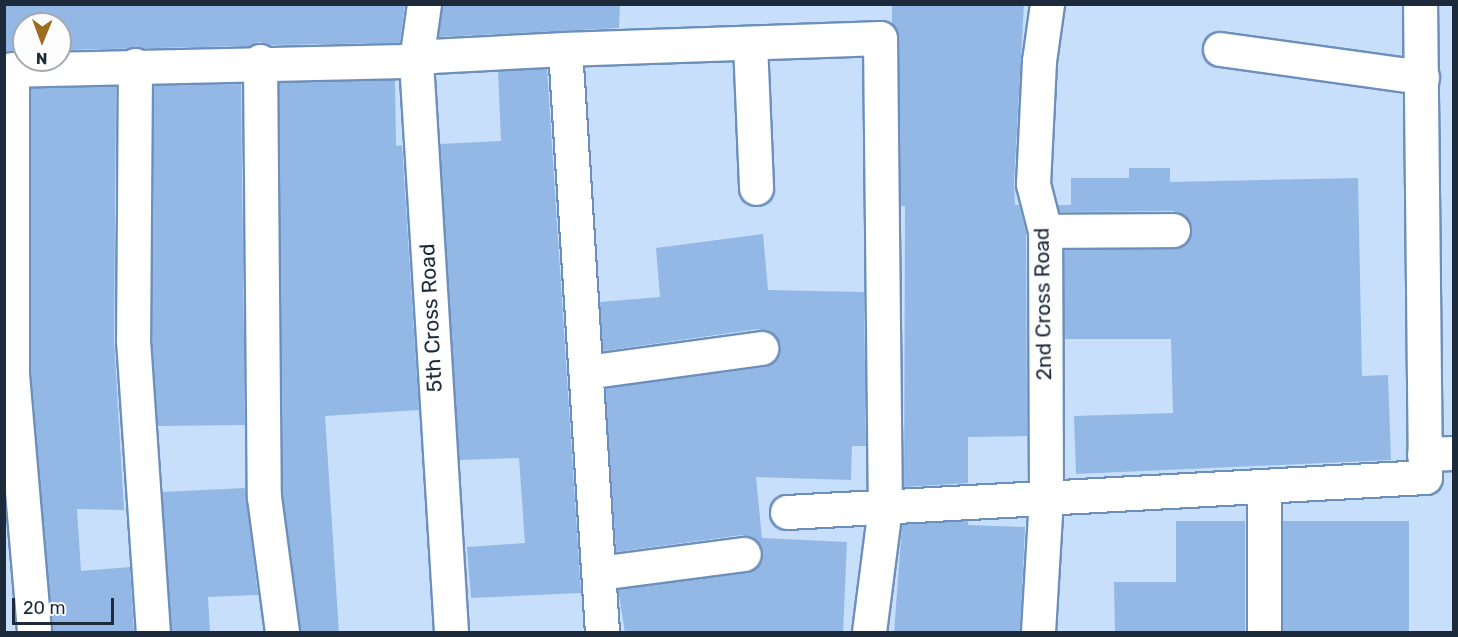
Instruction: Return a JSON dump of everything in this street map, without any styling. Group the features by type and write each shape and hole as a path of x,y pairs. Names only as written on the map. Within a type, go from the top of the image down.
{"street":[{"name":"5th Cross Road","path":"424,4 416,60 451,633"},
{"name":"2nd Cross Road","path":"1038,633 1046,498 1045,231 1033,184 1039,61 1047,4"},
{"path":"787,512 1425,477 1439,454 1420,4"},
{"path":"34,633 12,374 8,69 260,61 416,60 431,56 565,49 880,38 885,507 869,633"},
{"path":"750,43 756,188"},
{"path":"565,49 602,633"},
{"path":"1220,49 1422,77"},
{"path":"260,61 264,497 282,633"},
{"path":"135,65 133,340 153,633"},
{"path":"1045,231 1173,230"},
{"path":"586,372 760,348"},
{"path":"1264,486 1264,633"},
{"path":"599,573 744,554"}],"building":[{"path":"4,4 405,4 400,43 270,45 259,42 249,46 72,50 72,12 12,12 12,51 4,51"},
{"path":"442,4 620,4 619,28 438,37"},
{"path":"892,4 1024,4 1014,183 1015,205 1019,205 1026,233 1027,436 968,437 968,483 904,487 905,206 901,206 899,38 892,24"},
{"path":"547,69 581,593 471,598 467,547 525,543 519,458 459,460 440,144 501,141 498,71"},
{"path":"395,80 396,146 402,145 419,410 325,416 339,633 300,633 283,496 279,83"},
{"path":"241,84 245,425 158,426 152,339 154,85"},
{"path":"116,86 114,340 124,510 77,509 81,571 130,567 134,633 52,633 31,373 31,88"},
{"path":"1129,168 1170,168 1170,182 1358,178 1362,376 1388,375 1391,460 1076,474 1074,416 1173,413 1171,339 1064,339 1064,250 1173,249 1190,239 1189,220 1173,211 1060,212 1058,205 1071,205 1071,178 1129,178"},
{"path":"763,234 768,290 864,292 866,446 852,446 851,480 756,477 762,538 847,542 843,633 625,633 618,589 746,573 756,568 763,552 758,542 742,535 616,552 605,388 764,367 773,362 780,346 775,336 758,329 603,351 600,302 660,297 656,248"},
{"path":"245,488 258,595 208,597 210,633 171,633 162,492"},
{"path":"968,521 968,525 1025,527 1020,633 894,633 902,524"},
{"path":"1176,521 1245,521 1245,633 1115,633 1114,582 1176,582"},
{"path":"1283,521 1409,521 1409,632 1283,632"}]}
